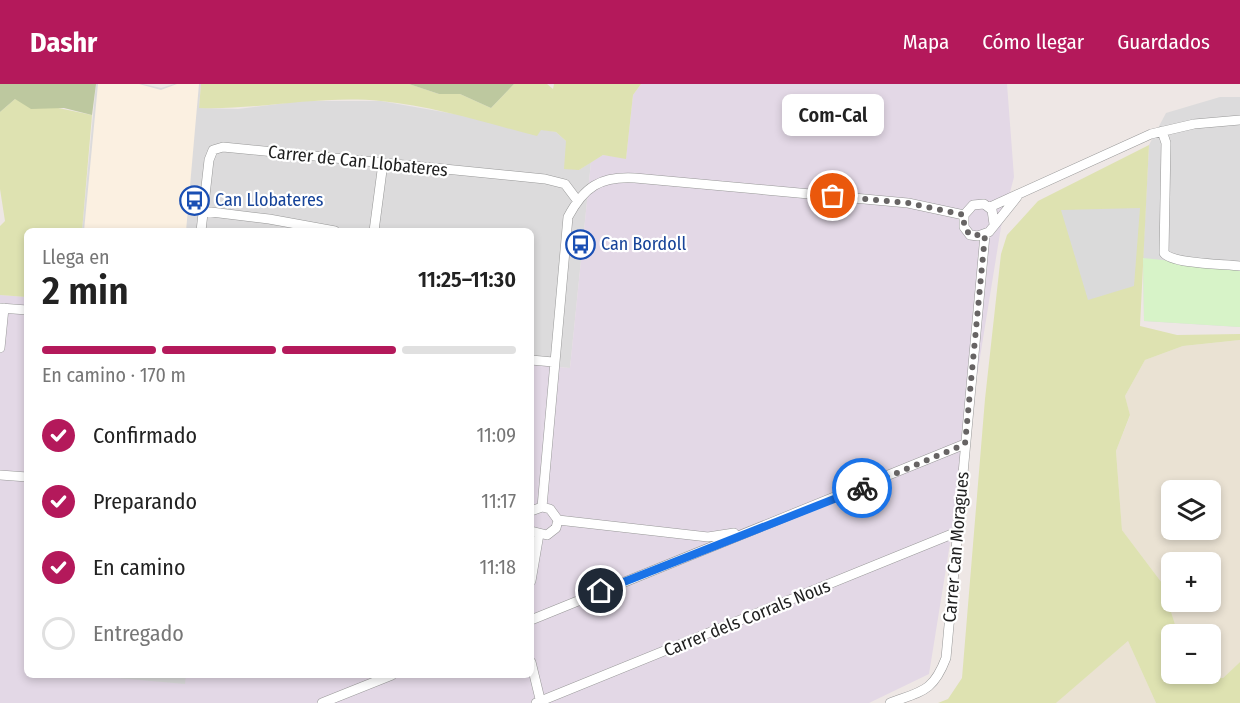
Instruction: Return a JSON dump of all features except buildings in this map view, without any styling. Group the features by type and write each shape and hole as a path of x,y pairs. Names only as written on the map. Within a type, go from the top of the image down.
{"street":[{"path":"1018,195 985,235 970,235 964,227 964,215 973,205 984,204 990,207 1162,131 1194,124 1240,120"},
{"path":"1162,131 1166,143 1164,253 1167,258 1178,260 1240,266"},
{"name":"Carrer de Can Llobateres","path":"201,228 208,160 213,150 223,147 545,179 565,184 577,200"},
{"path":"374,228 383,163"},
{"path":"542,507 553,362 568,217 577,200 589,189 615,177 908,203 964,215"},
{"path":"990,207 994,224"},
{"path":"203,211 318,228"},
{"name":"Carrer Can Moragues","path":"890,703 921,692 938,679 946,658 985,235"},
{"path":"0,348 2,308 24,310"},
{"path":"534,360 553,362"},
{"path":"534,619 965,444"},
{"path":"0,475 24,477"},
{"path":"534,510 542,507 550,509 558,520 708,537 748,531"},
{"path":"535,533 547,535 553,531 558,520"},
{"name":"Carrer dels Corrals Nous","path":"539,702 957,531"},
{"path":"534,677 539,702"},
{"path":"322,703 384,678"}],"shaded area":[{"path":"96,84 143,84 161,88 174,84 201,84 199,108 238,109 302,101 381,101 556,132 566,141 579,170 591,162 570,368 534,365 534,228 82,228"},
{"path":"98,84 139,84 161,90 177,84 199,84 186,228 84,228"},
{"path":"641,84 1007,84 1014,177 1001,227 929,674 869,703 0,703 0,295 24,297 24,678 534,678 534,365 570,368 591,162 603,155 626,158 633,95"},
{"path":"1220,97 1240,97 1240,327 1144,321 1143,258 1149,145 1166,113"},
{"path":"1140,208 1134,286 1088,300 1061,210"},
{"path":"1240,340 1240,662 1223,678 1221,678 1221,624 1175,624 1171,612 1221,612 1221,552 1161,552 1161,582 1122,530 1116,451 1130,416 1125,396 1145,360 1183,346"},
{"path":"1128,641 1156,703 1056,703 1060,699"},
{"path":"117,678 186,678 185,684"}],"green space":[{"path":"0,84 96,84 92,115 64,108 31,109 15,99 0,112"},
{"path":"201,84 409,84 439,94 460,94 491,108 514,84 547,84 553,89 554,84 641,84 633,95 626,159 603,155 579,170 564,169 566,141 556,132 541,130 537,136 440,111 381,101 335,100 199,108"},
{"path":"409,84 514,84 491,108 460,94 439,94"},
{"path":"15,99 92,115 82,228 24,228 24,297 0,295 0,226 5,221 0,189 0,112"},
{"path":"1149,145 1140,326 1177,335 1240,334 1240,340 1183,346 1145,360 1125,396 1130,415 1116,451 1122,530 1161,582 1161,612 1171,612 1175,624 1161,624 1161,684 1221,684 1221,678 1240,662 1240,703 1156,703 1128,641 1056,703 938,703 948,699 962,678 985,399 1001,254 1007,235 1038,201"},
{"path":"1143,258 1240,268 1240,327 1144,321"}],"way so far":[{"path":"833,196 908,203 964,215 964,227 970,235 985,235 965,444 862,488"}],"place":[{"name":"Com-Cal","path":"833,196"},
{"name":"Can Llobateres","path":"194,200"},
{"name":"Can Bordoll","path":"580,244"}],"route":[{"path":"601,591 748,531 862,488"}]}
